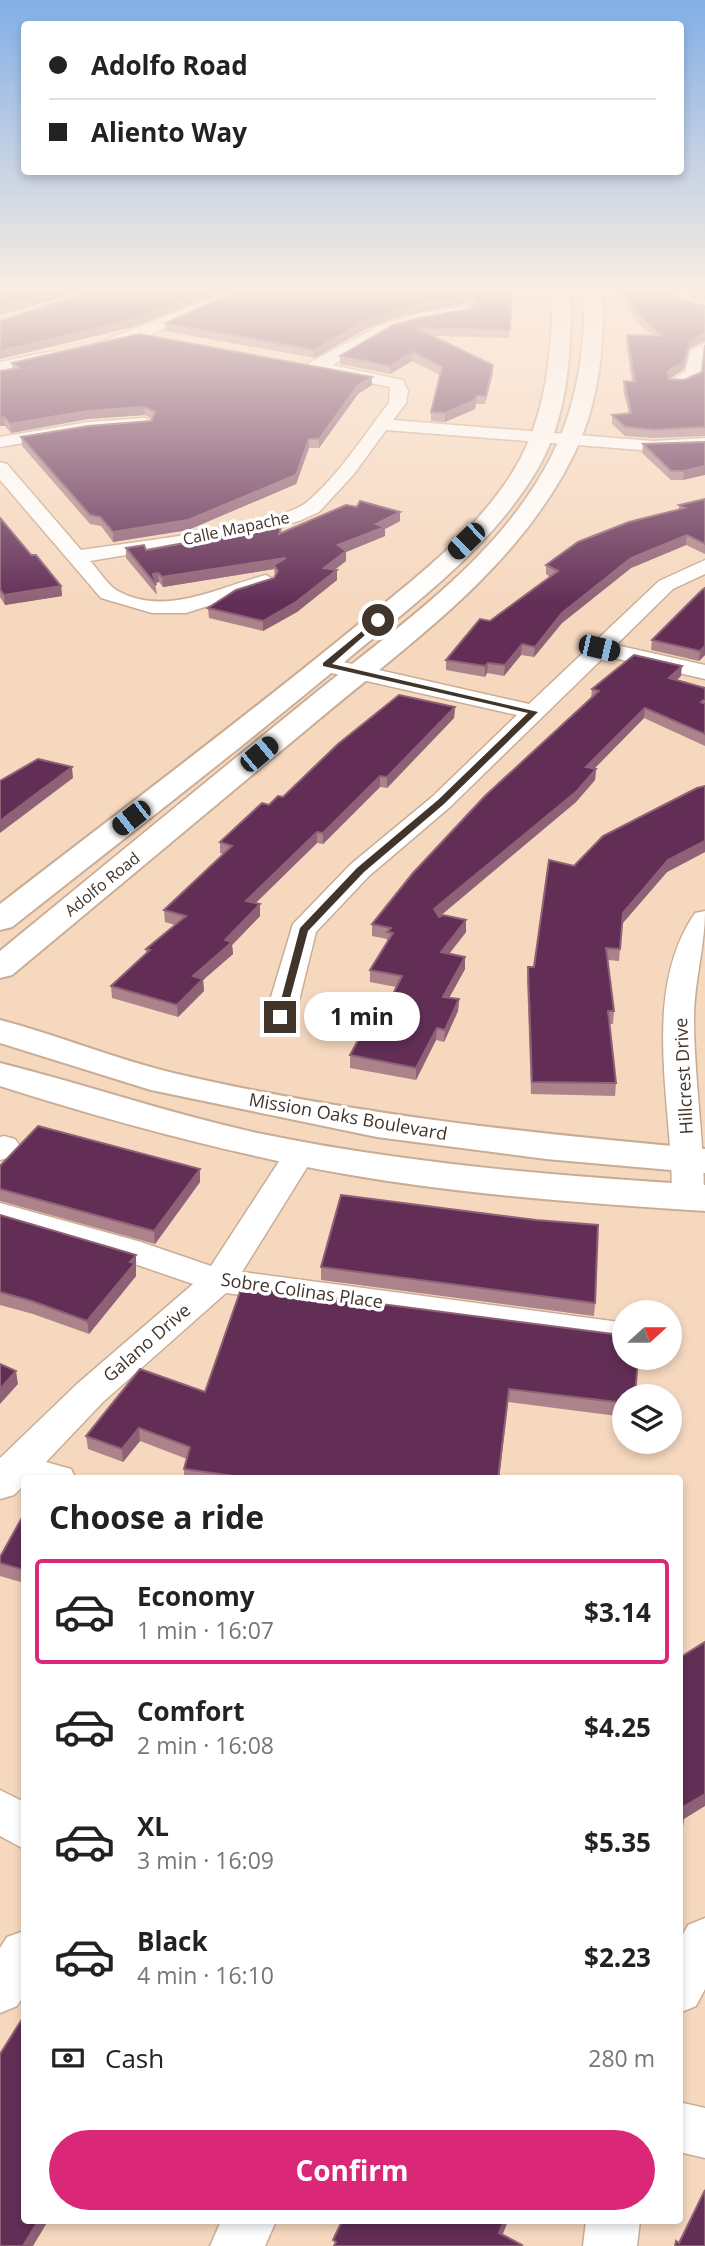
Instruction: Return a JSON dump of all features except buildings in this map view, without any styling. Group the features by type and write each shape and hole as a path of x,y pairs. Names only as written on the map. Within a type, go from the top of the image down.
{"main road":[{"name":"Adolfo Road","path":"0,920 326,665 435,572 466,541 526,469 540,439 554,395"},
{"name":"Adolfo Road","path":"0,968 358,672 442,606 499,548 556,472 570,441 583,395"},
{"name":"Mission Oaks Boulevard","path":"0,1031 164,1082 349,1120 546,1147 697,1179"},
{"path":"0,1074 87,1102 300,1153 550,1186 697,1179"}],"street":[{"name":"Calle Mapache","path":"77,557 252,528 292,517 312,508 326,495 381,424 397,403 399,395"},
{"path":"0,442 88,427 145,423"},
{"path":"381,424 540,439 653,446 705,443"},
{"path":"0,468 108,594 152,607 186,607 265,581"},
{"path":"280,1017 303,930 360,870 441,802 666,586 705,566"},
{"path":"599,648 705,672"},
{"path":"326,665 534,712"},
{"name":"Hillcrest Drive","path":"697,1179 692,1024 685,958 705,919"},
{"name":"Galano Drive","path":"7,1477 90,1393 219,1281 300,1153"},
{"name":"Sobre Colinas Place","path":"0,1214 130,1250 219,1281 612,1333"},
{"path":"0,1810 21,1827"},
{"path":"683,1982 705,1940"},
{"path":"0,1990 21,1958"},
{"path":"683,2128 705,2133"},
{"path":"237,2246 247,2224"},
{"path":"610,2246 613,2224"}],"route":[{"path":"280,1017 303,930 360,870 441,802 534,712 326,665 378,620"}]}
